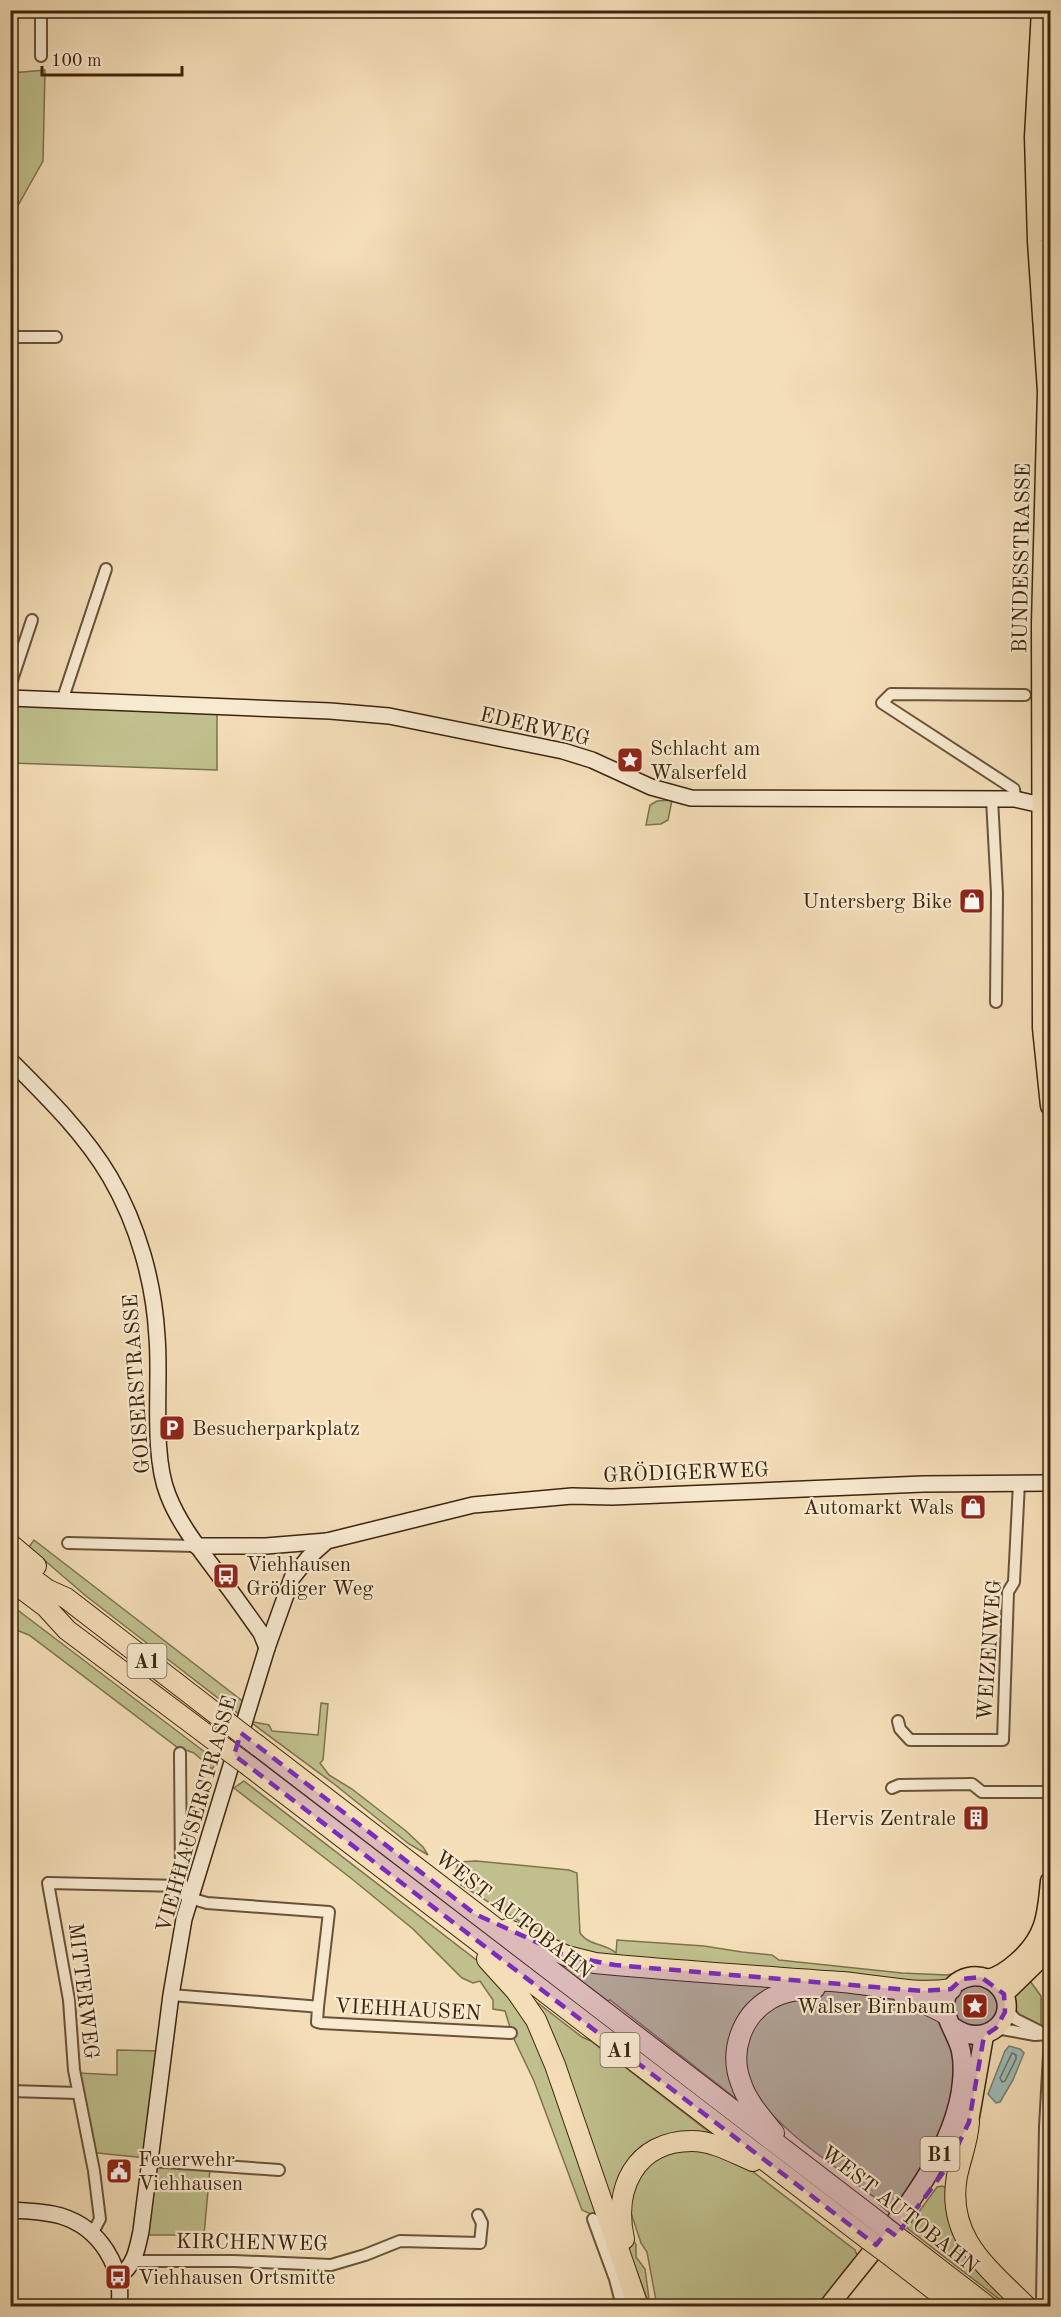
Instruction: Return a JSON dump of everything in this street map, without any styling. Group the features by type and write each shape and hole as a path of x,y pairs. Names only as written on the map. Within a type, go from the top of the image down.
{"highway":[{"path":"10,1544 54,1582 66,1598"},
{"name":"WEST AUTOBAHN","path":"10,1562 48,1590 66,1598 881,2224 898,2250 955,2307"},
{"name":"WEST AUTOBAHN","path":"10,1580 46,1607 67,1630 249,1766 869,2240 898,2250 987,2307"},
{"path":"10,1593 40,1615 67,1630"},
{"path":"475,1914 567,1956 595,1963 859,1983 912,1990 951,1989"},
{"path":"462,1929 516,1991 536,2020 555,2066 638,2307"},
{"path":"790,2155 748,2099 736,2070 737,2042 743,2028 754,2012 769,1999 785,1992 820,1987 914,1999 950,2021"},
{"path":"969,2122 968,2135 957,2175 955,2196 956,2214 961,2232 971,2249 1034,2303"},
{"path":"647,2307 632,2268 621,2224 621,2201 624,2187 634,2169 658,2149 692,2141 719,2146 778,2171"}],"main road":[{"name":"BUNDESSTRASSE","path":"1041,10 1034,137 1037,241 1047,391 1041,624 1047,807 1042,1028 1050,1106"},
{"path":"988,1979 1007,1970 1028,1952 1038,1938 1046,1918 1050,1881"},
{"name":"B1","path":"843,2307 948,2166 969,2122 990,2032 1003,2019 1005,2001 1050,1944"},
{"path":"951,1989 967,1977 975,1976 988,1979 999,1986 1005,2001"},
{"name":"B1","path":"829,2307 909,2202 934,2165 949,2136 962,2083 961,2050 950,2021 946,2001 951,1989"},
{"path":"950,2021 971,2036 990,2032"}],"street":[{"path":"40,56 41,10"},
{"path":"10,337 56,337"},
{"path":"62,701 106,569"},
{"path":"10,686 32,620"},
{"path":"1015,799 1014,789 882,704 891,694 1025,695"},
{"name":"EDERWEG","path":"10,698 354,712 389,716 572,754 592,760 651,787 691,798 1015,799 1047,807"},
{"path":"992,799 997,893 996,1002"},
{"name":"GOISERSTRASSE","path":"10,1060 78,1132 110,1177 134,1228 149,1275 158,1336 160,1450 164,1484 179,1519 196,1546 261,1634 267,1648"},
{"name":"WEIZENWEG","path":"898,1721 900,1729 910,1740 1003,1740 1008,1592 1014,1582 1019,1483"},
{"name":"GRÖDIGERWEG","path":"196,1546 266,1546 327,1540 473,1505 572,1496 612,1497 923,1484 1050,1483"},
{"path":"267,1648 292,1578 327,1540"},
{"path":"68,1543 196,1546"},
{"name":"VIEHHAUSERSTRASSE","path":"134,2261 141,2231 151,2161 186,1893 267,1648"},
{"path":"180,1753 186,1893"},
{"path":"892,1788 899,1785 972,1784 982,1792 1050,1792"},
{"name":"MITTERWEG","path":"92,2234 100,2219 94,2171 74,2070 69,2000 48,1883 186,1893"},
{"name":"VIEHHAUSEN","path":"186,1893 207,1903 329,1912 317,2022 511,2033"},
{"name":"VIEHHAUSEN","path":"171,1995 318,2007"},
{"path":"990,2032 1050,2034 1015,2019 1005,2001"},
{"path":"1034,2303 1050,2037"},
{"path":"10,2091 78,2093"},
{"path":"151,2161 279,2170"},
{"path":"10,2210 63,2216 78,2223 92,2234 105,2247 118,2277 119,2307"},
{"name":"KIRCHENWEG","path":"134,2261 234,2261 331,2265 400,2241 480,2244 482,2223 478,2215"},
{"path":"593,2219 615,2279 622,2307"},
{"path":"118,2277 128,2270 134,2261"}],"highlighted area":[{"path":"241,1733 475,1914 567,1956 615,1965 922,1991 951,1989 962,1979 981,1977 1004,1994 1005,2012 996,2028 984,2036 969,2122 948,2166 896,2236 888,2230 876,2245 234,1755"}],"green space":[{"path":"45,70 43,161 11,218 11,73"},
{"path":"11,703 217,713 217,770 11,763"},
{"path":"672,800 668,820 661,824 646,825 650,805 657,801"},
{"path":"34,1540 245,1703 240,1715 86,1596 29,1547"},
{"path":"11,1605 218,1762 212,1769 194,1753 177,1747 29,1635 11,1628"},
{"path":"321,1703 328,1704 323,1760 320,1763 329,1775 352,1789 406,1831 428,1855 409,1844 334,1784 249,1721 269,1725 272,1731 318,1735"},
{"path":"244,1781 492,1972 529,2023 550,2073 632,2306 626,2306 595,2216 582,2210 534,2081 513,2037 505,2011 493,2009 493,2000 480,1981 473,1983 462,1978 413,1929 234,1788"},
{"path":"476,1861 569,1870 577,1873 580,1933 588,1940 616,1953 617,1940 704,1946 772,1955 779,1960 902,1973 947,1975 961,1972 936,1987 598,1954 556,1944 461,1885 456,1869 459,1862"},
{"path":"551,1958 791,1983 743,2017 744,2105 610,2000 608,2001"},
{"path":"1030,1981 1041,1996 1041,2027 1020,2016 1013,2003 1012,1995"},
{"path":"973,1982 989,1986 999,1999 998,2016 986,2028 959,2023 956,2014 954,1999 960,1991"},
{"path":"521,1990 718,2139 662,2143 615,2213"},
{"path":"822,1991 838,1991 903,2001 939,2018 952,2041 956,2079 944,2132 894,2217 879,2204 881,2202 790,2132 743,2080 748,2029 768,2007"},
{"path":"117,2050 160,2051 146,2158 88,2152 79,2073 117,2075"},
{"path":"693,2146 744,2165 855,2250 858,2258 821,2306 657,2306 647,2252 641,2243 626,2198 627,2191 655,2156"},
{"path":"156,2167 210,2169 204,2235 145,2235"},
{"path":"937,2187 950,2189 950,2202 1021,2306 1008,2306 907,2228"},
{"path":"626,2235 633,2239 636,2245 636,2257 645,2269 650,2306 629,2251"}],"water":[{"path":"1009,2046 1020,2049 1024,2053 1013,2080 1000,2102 996,2103 988,2094"}],"place":[{"name":"Schlacht am Walserfeld","path":"630,760"},
{"name":"Untersberg Bike","path":"972,901"},
{"name":"Besucherparkplatz","path":"172,1428"},
{"name":"Automarkt Wals","path":"973,1507"},
{"name":"Viehhausen Grödiger Weg","path":"226,1576"},
{"name":"Hervis Zentrale","path":"976,1818"},
{"name":"Walser Birnbaum","path":"975,2006"},
{"name":"Feuerwehr Viehhausen","path":"119,2171"},
{"name":"Viehhausen Ortsmitte","path":"118,2277"}]}
